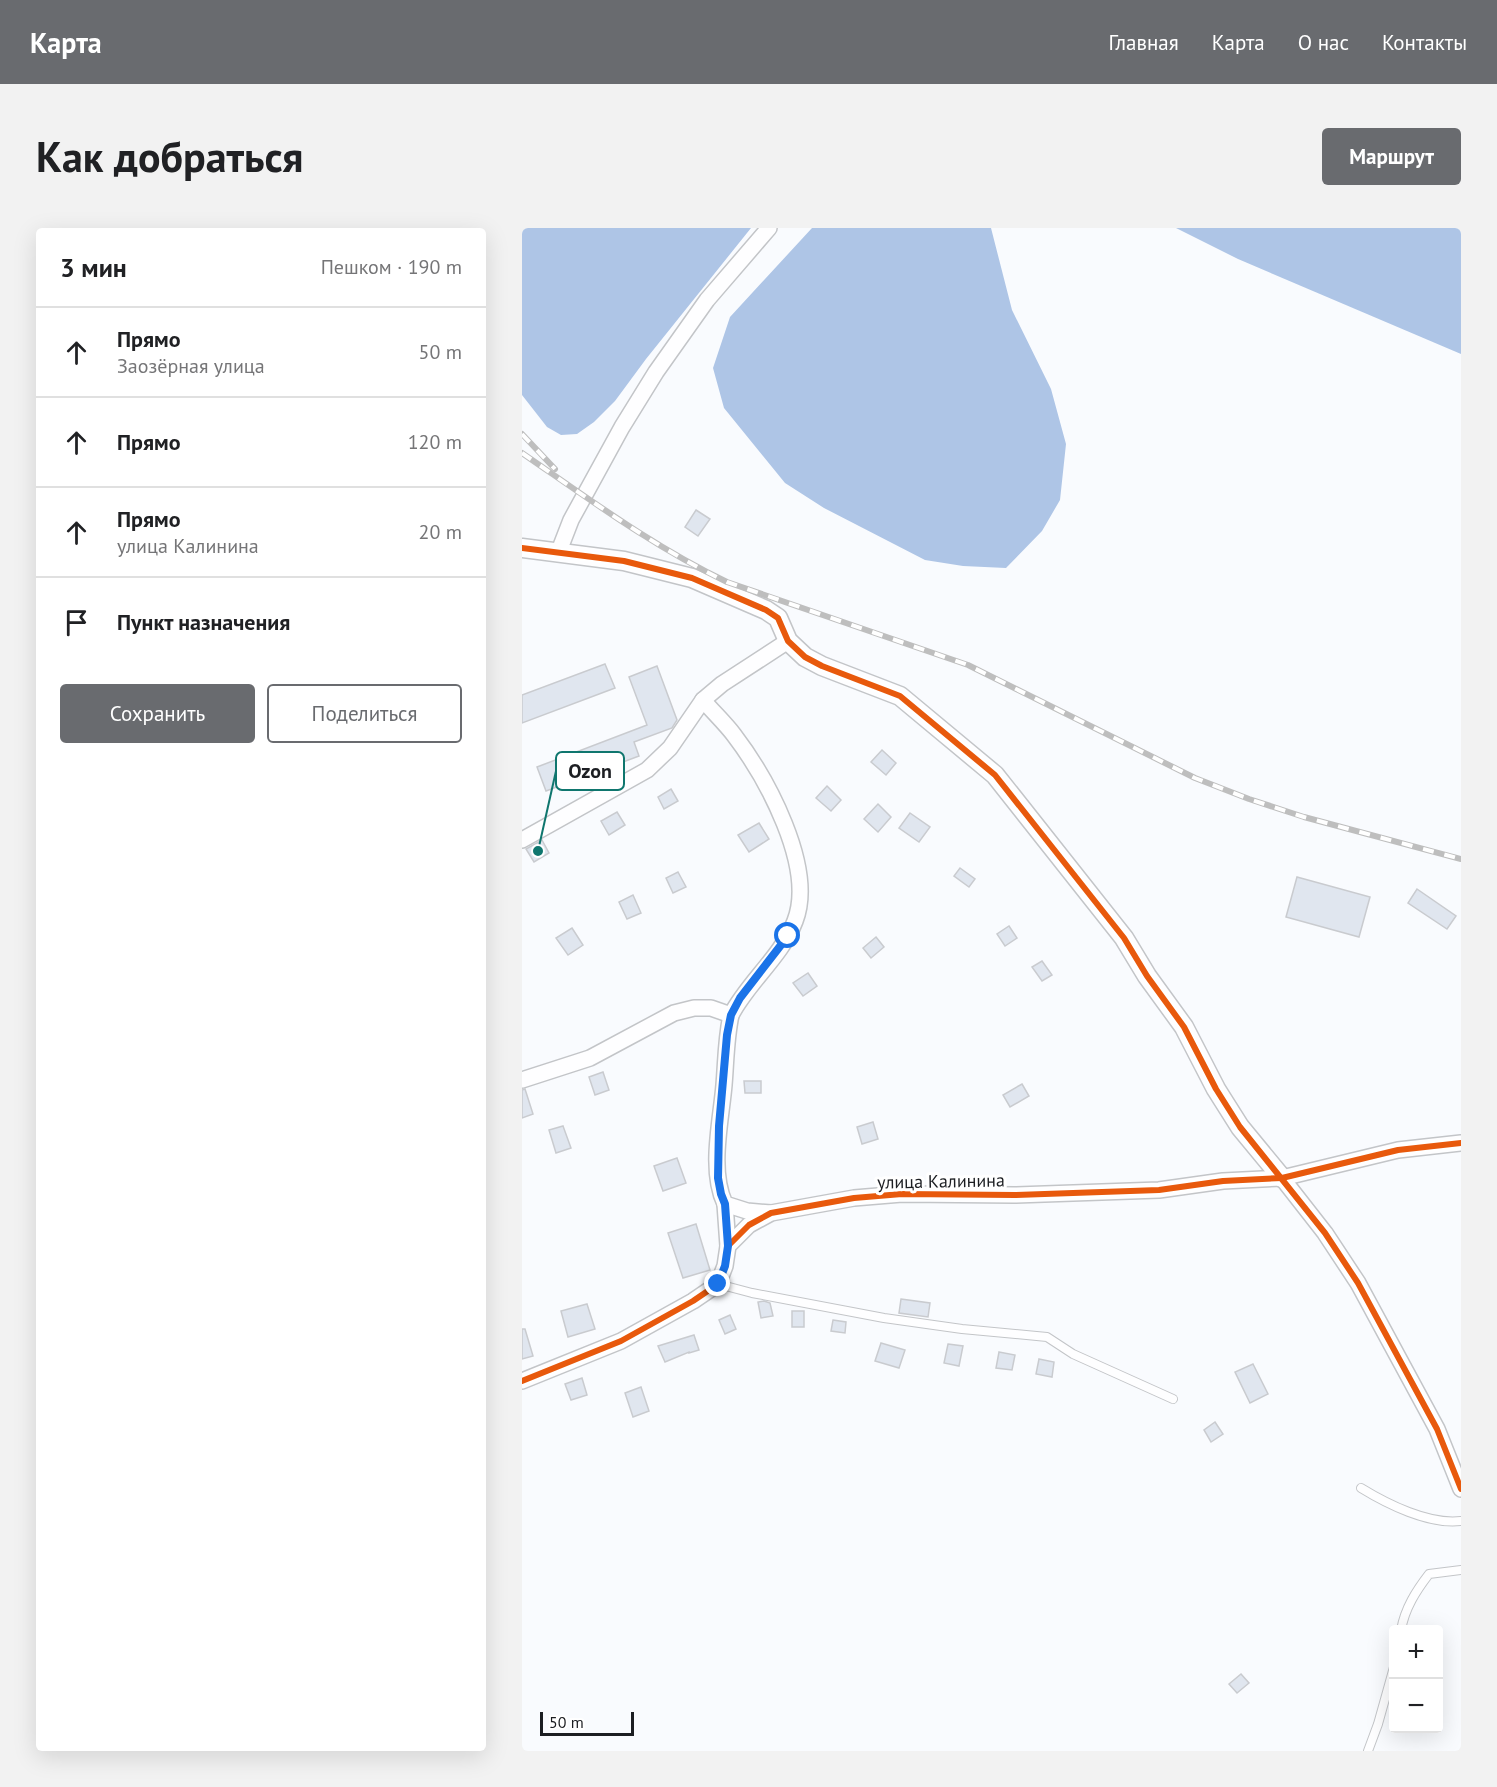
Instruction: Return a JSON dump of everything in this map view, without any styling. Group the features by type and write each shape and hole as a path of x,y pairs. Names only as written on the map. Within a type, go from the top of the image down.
{"street":[{"path":"559,551 571,520 622,427 656,372 707,300 769,228"},
{"path":"522,548 624,561 692,578 766,610 778,618 788,641 805,657 822,666 900,696 995,775 1124,938 1147,976 1184,1027 1216,1089 1240,1127 1325,1233 1358,1283 1437,1429 1461,1489"},
{"path":"522,840 647,770 670,748 703,700 722,684 788,641"},
{"path":"522,1381 621,1341 693,1301 718,1284 725,1266 728,1246 725,1204 718,1178 719,1126 727,1035 731,1015 740,998 788,936 800,904 800,885 795,856 776,801 734,734 703,700"},
{"path":"522,1080 590,1058 674,1013 694,1008 711,1008 731,1015"},
{"name":"улица Калинина","path":"728,1246 749,1225 771,1213 854,1198 902,1194 1015,1195 1159,1191 1222,1181 1282,1178 1398,1150 1461,1143"},
{"path":"725,1204 747,1211 771,1213"}],"lane":[{"path":"718,1284 752,1293 884,1318 962,1329 1047,1337 1072,1353 1173,1399"},
{"path":"1361,1488 1384,1502 1431,1518 1448,1522 1461,1521"},
{"path":"1402,1625 1404,1615 1416,1592 1430,1574 1461,1570"},
{"path":"1368,1751 1391,1679"}],"water":[{"path":"522,228 751,228 615,401 594,422 577,434 561,435 547,427 522,395"},
{"path":"812,228 991,228 1012,310 1051,389 1066,444 1060,500 1042,531 1006,568 963,566 925,560 824,508 785,483 724,408 713,368 730,317"},
{"path":"1176,228 1461,228 1461,354 1238,259"}],"building":[{"path":"696,510 710,519 698,536 685,527"},
{"path":"605,664 615,688 522,723 522,695"},
{"path":"657,666 677,720 672,728 634,742 639,756 546,791 537,767 647,725 629,677"},
{"path":"882,750 896,763 886,775 871,762"},
{"path":"827,786 841,800 831,811 816,798"},
{"path":"671,789 678,801 664,809 658,797"},
{"path":"878,804 891,817 878,832 864,819"},
{"path":"617,812 625,825 609,835 601,821"},
{"path":"910,813 930,827 919,842 899,828"},
{"path":"759,823 769,839 749,852 738,835"},
{"path":"542,840 549,853 534,862 526,849"},
{"path":"960,868 975,879 969,887 954,876"},
{"path":"678,872 686,887 673,893 666,878"},
{"path":"1297,877 1370,897 1359,937 1286,917"},
{"path":"1417,889 1456,916 1447,929 1408,903"},
{"path":"633,895 641,913 627,919 619,902"},
{"path":"1009,926 1017,938 1005,946 997,934"},
{"path":"572,928 583,945 568,955 556,938"},
{"path":"876,937 884,947 871,958 863,948"},
{"path":"1042,961 1052,975 1042,981 1032,967"},
{"path":"808,973 817,986 803,996 793,983"},
{"path":"603,1072 609,1090 595,1095 589,1077"},
{"path":"744,1081 761,1081 761,1093 745,1093"},
{"path":"1022,1084 1029,1096 1010,1107 1003,1095"},
{"path":"525,1089 533,1114 522,1118 522,1090"},
{"path":"873,1122 878,1139 862,1144 857,1127"},
{"path":"563,1126 571,1148 556,1153 549,1130"},
{"path":"677,1158 686,1183 663,1191 654,1166"},
{"path":"696,1224 710,1270 683,1278 668,1233"},
{"path":"901,1299 930,1303 928,1317 899,1313"},
{"path":"758,1302 770,1303 773,1316 761,1318"},
{"path":"587,1304 595,1329 568,1337 561,1311"},
{"path":"792,1311 804,1311 804,1327 792,1327"},
{"path":"730,1315 736,1329 725,1334 719,1320"},
{"path":"833,1320 846,1322 845,1333 831,1331"},
{"path":"522,1329 525,1329 533,1356 522,1359"},
{"path":"694,1335 699,1350 665,1362 658,1346"},
{"path":"881,1343 905,1350 899,1368 875,1361"},
{"path":"948,1344 963,1346 959,1366 944,1363"},
{"path":"999,1352 1015,1355 1012,1370 996,1368"},
{"path":"1039,1359 1054,1362 1052,1377 1036,1374"},
{"path":"1253,1364 1268,1394 1250,1403 1235,1372"},
{"path":"582,1378 587,1395 571,1400 565,1384"},
{"path":"641,1387 649,1411 633,1417 625,1393"},
{"path":"1215,1422 1223,1434 1211,1442 1204,1430"},
{"path":"1241,1674 1249,1683 1237,1693 1229,1684"}],"railway":[{"path":"522,434 555,469"},
{"path":"522,453 648,538 727,582 968,665 1195,778 1249,799 1304,817 1461,859"}],"cycle path":[{"path":"522,548 624,561 692,578 766,610 778,618 788,641 805,657 822,666 900,696 995,775 1124,938 1147,976 1184,1027 1216,1089 1240,1127 1325,1233 1358,1283 1437,1429 1461,1489"},
{"path":"522,1381 621,1341 693,1301 718,1284 725,1266 728,1246 749,1225 771,1213 854,1198 902,1194 1015,1195 1159,1190 1223,1181 1282,1178 1398,1150 1461,1143"}],"place":[{"name":"Ozon","path":"538,851"}],"route":[{"path":"718,1284 725,1266 728,1246 725,1204 718,1178 719,1126 727,1035 731,1015 740,998 788,936"}]}
